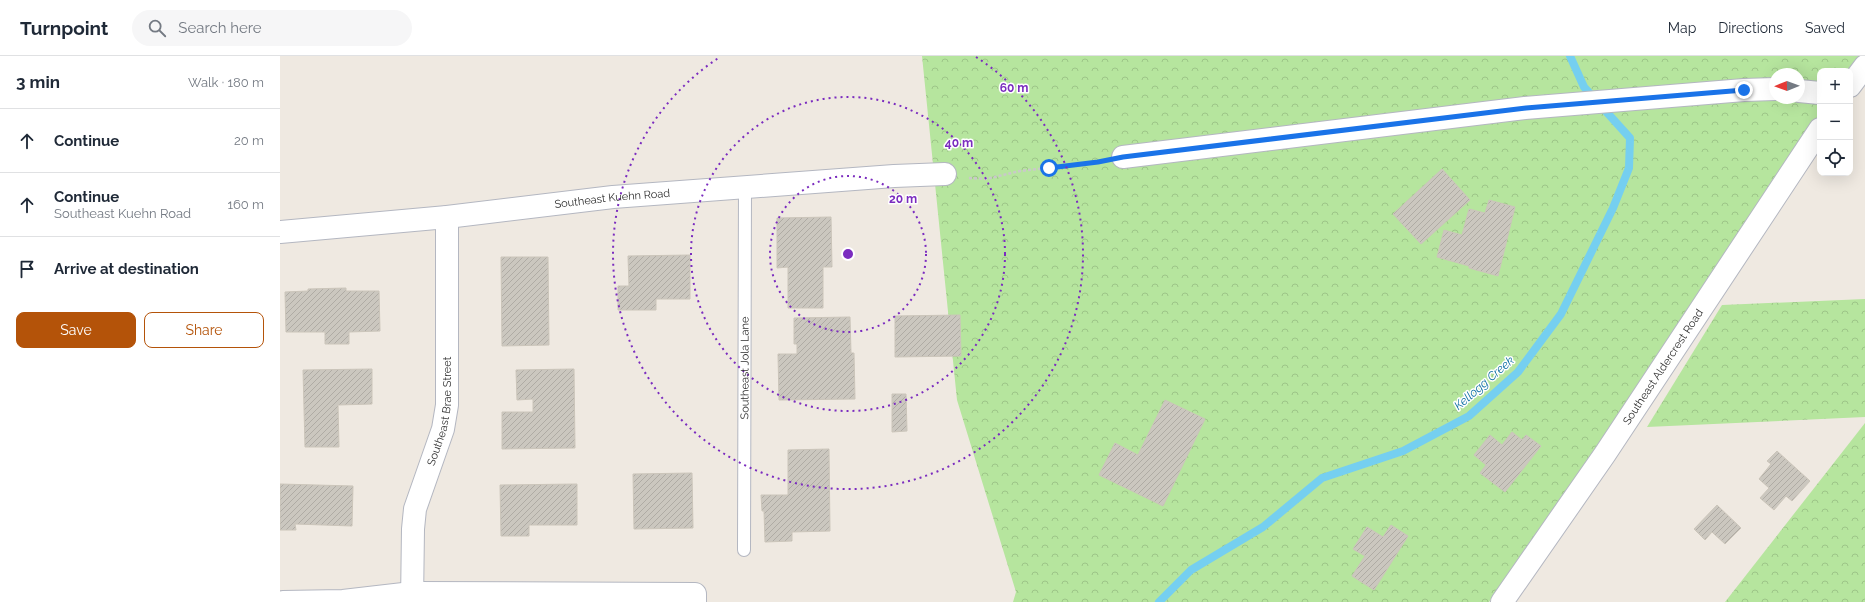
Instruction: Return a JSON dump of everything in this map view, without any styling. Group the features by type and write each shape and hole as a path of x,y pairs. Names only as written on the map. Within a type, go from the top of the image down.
{"street":[{"path":"1853,82 1865,66"},
{"path":"1123,157 1526,108 1769,89"},
{"path":"1805,91 1817,93"},
{"name":"Southeast Aldercrest Road","path":"1502,602 1605,454 1817,134"},
{"name":"Southeast Kuehn Road","path":"280,232 447,217 613,196 894,176 945,174"},
{"name":"Southeast Brae Street","path":"412,597 413,529 415,509 443,429 447,405 447,217"},
{"path":"283,602 344,601 412,597 695,598"}],"lane":[{"name":"Southeast Jola Lane","path":"744,550 745,187"}],"path":[{"path":"945,174 986,179 1020,171 1098,162 1123,157"}],"green space":[{"path":"922,56 1865,56 1853,68 1817,68 1817,130 1489,602 1013,602 1016,592 957,400"},
{"path":"1865,299 1865,417 1647,427 1722,305"},
{"path":"1865,423 1865,602 1725,602"}],"building":[{"path":"1442,169 1470,200 1421,244 1393,214"},
{"path":"1489,200 1515,207 1498,276 1437,257 1444,230 1462,235 1469,209 1485,213"},
{"path":"831,217 832,267 823,267 823,308 788,308 788,267 777,268 777,218"},
{"path":"690,255 690,299 656,299 656,310 618,310 618,286 629,286 628,256"},
{"path":"501,257 548,257 549,345 502,346"},
{"path":"346,288 346,291 379,291 380,331 349,332 349,344 325,344 325,332 286,332 285,292 308,291 308,289"},
{"path":"960,315 961,356 895,357 895,316"},
{"path":"850,317 851,353 854,353 855,399 779,400 778,354 797,354 797,344 794,344 794,318"},
{"path":"372,369 372,404 338,405 339,447 305,447 303,370"},
{"path":"574,369 575,448 502,449 502,412 533,412 533,399 517,400 516,370"},
{"path":"892,394 906,394 907,431 892,432"},
{"path":"1165,400 1205,419 1163,506 1099,475 1115,443 1138,455"},
{"path":"1512,432 1522,440 1526,435 1541,446 1505,492 1480,473 1486,465 1474,455 1490,435 1502,445"},
{"path":"829,449 830,531 792,532 792,541 765,542 764,511 762,511 761,495 788,495 788,450"},
{"path":"1777,451 1810,481 1792,501 1786,496 1774,510 1760,498 1769,488 1759,479 1771,464 1767,461"},
{"path":"692,473 693,528 634,529 633,474"},
{"path":"280,484 353,486 352,526 295,524 296,530 280,530"},
{"path":"577,484 577,525 529,525 529,536 501,536 500,485"},
{"path":"1717,505 1741,528 1725,544 1712,532 1705,540 1694,529"},
{"path":"1391,525 1408,536 1374,590 1352,576 1365,556 1353,549 1367,527 1383,537"}],"waterway":[{"name":"Kellogg Creek","path":"1159,602 1191,570 1263,527 1322,478 1403,451 1469,416 1518,372 1561,314 1613,208 1629,168 1630,138 1584,87 1570,56"}],"route":[{"path":"1049,168 1098,162 1123,157 1526,108 1744,90"}]}
